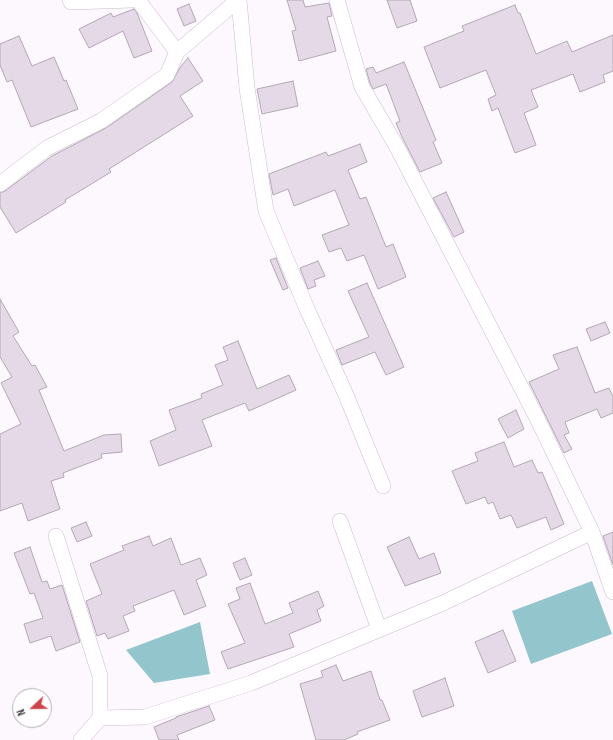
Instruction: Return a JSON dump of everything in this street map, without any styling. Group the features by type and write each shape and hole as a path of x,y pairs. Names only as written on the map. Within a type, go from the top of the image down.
{"street":[{"path":"70,0 71,2 132,0"},
{"path":"138,0 177,52"},
{"path":"0,184 47,148 102,121 167,75 177,52 239,0"},
{"path":"239,0 247,88 266,211 307,309 346,395 383,486"},
{"path":"337,0 362,87 397,147 537,418 592,532 613,592"},
{"path":"340,521 379,629"},
{"path":"100,718 145,717 251,683 443,603 592,532"},
{"path":"56,536 100,676 100,718 81,740"}],"water":[{"path":"592,581 612,634 531,664 512,611"},
{"path":"200,622 210,674 154,683 126,650"}],"building":[{"path":"287,0 303,0 305,7 329,3 332,16 327,17 336,51 299,61 292,31 296,30"},
{"path":"387,0 410,0 417,21 397,28"},
{"path":"189,4 196,21 184,26 177,9"},
{"path":"515,5 518,13 520,13 536,54 567,41 572,52 613,35 613,71 603,75 605,82 580,92 573,74 531,90 538,107 524,113 536,145 515,153 498,108 492,111 488,99 496,95 486,70 440,88 424,47 464,31 462,26"},
{"path":"134,9 152,51 134,58 123,31 89,48 79,29 111,13 113,17"},
{"path":"19,36 32,66 54,57 64,81 66,80 78,109 31,127 12,80 7,82 0,65 0,44"},
{"path":"188,58 203,81 180,96 193,116 109,169 111,172 65,200 66,202 16,233 0,207 0,193 5,191 52,156 106,128 172,82 181,66"},
{"path":"404,62 436,140 433,142 442,163 420,172 396,123 400,121 386,84 373,89 366,69 373,67 376,73"},
{"path":"293,81 298,106 262,114 257,89"},
{"path":"360,144 367,162 348,170 360,199 366,197 386,247 393,244 406,277 378,289 364,255 347,261 341,248 329,252 322,235 349,225 335,190 294,206 288,189 273,195 269,174 326,152 328,156"},
{"path":"446,192 464,232 454,237 433,198"},
{"path":"276,258 288,288 283,290 270,260"},
{"path":"318,261 325,276 314,280 316,286 308,289 300,268"},
{"path":"367,283 404,367 386,375 375,352 342,365 336,350 369,337 348,291"},
{"path":"0,299 19,332 13,336 32,366 35,365 47,387 39,390 64,451 104,435 121,434 122,452 101,454 102,458 63,473 64,477 51,481 60,509 28,521 22,503 0,511 0,434 21,424 1,383 12,377 0,357"},
{"path":"605,322 610,333 591,341 586,329"},
{"path":"238,341 257,389 289,375 296,390 249,411 245,403 202,420 212,446 159,466 150,441 176,430 169,410 202,398 201,394 223,385 215,365 228,360 223,347"},
{"path":"577,347 595,393 609,388 613,397 613,413 601,418 597,409 565,422 569,433 564,435 572,449 564,453 529,382 559,369 553,355"},
{"path":"516,410 524,429 508,438 498,419"},
{"path":"504,442 514,467 532,460 538,473 542,472 564,524 551,530 546,517 517,528 511,515 500,519 493,502 488,504 485,497 466,504 452,471 478,461 475,453"},
{"path":"86,522 92,536 77,542 71,528"},
{"path":"613,532 613,565 603,536"},
{"path":"149,536 153,546 171,538 181,565 200,558 207,575 196,580 206,606 184,615 174,590 133,606 135,611 123,616 129,631 108,639 105,633 97,636 86,601 102,594 90,564 124,550 122,546"},
{"path":"409,537 419,559 434,553 441,573 405,586 387,547"},
{"path":"30,547 42,582 47,581 50,589 62,585 80,642 56,651 51,636 30,643 24,624 43,618 34,593 30,594 14,553"},
{"path":"245,558 252,575 240,580 233,563"},
{"path":"250,583 265,624 293,613 289,603 318,591 324,606 317,610 321,621 289,634 294,647 228,669 221,652 245,643 228,604 240,599 236,588"},
{"path":"503,630 516,661 488,673 475,642"},
{"path":"336,665 343,681 371,671 380,700 382,700 390,720 357,732 358,734 344,740 316,740 300,684 323,677 321,671"},
{"path":"445,678 454,706 422,717 413,691"},
{"path":"209,706 215,720 177,735 179,740 159,740 154,727 176,717"}]}
